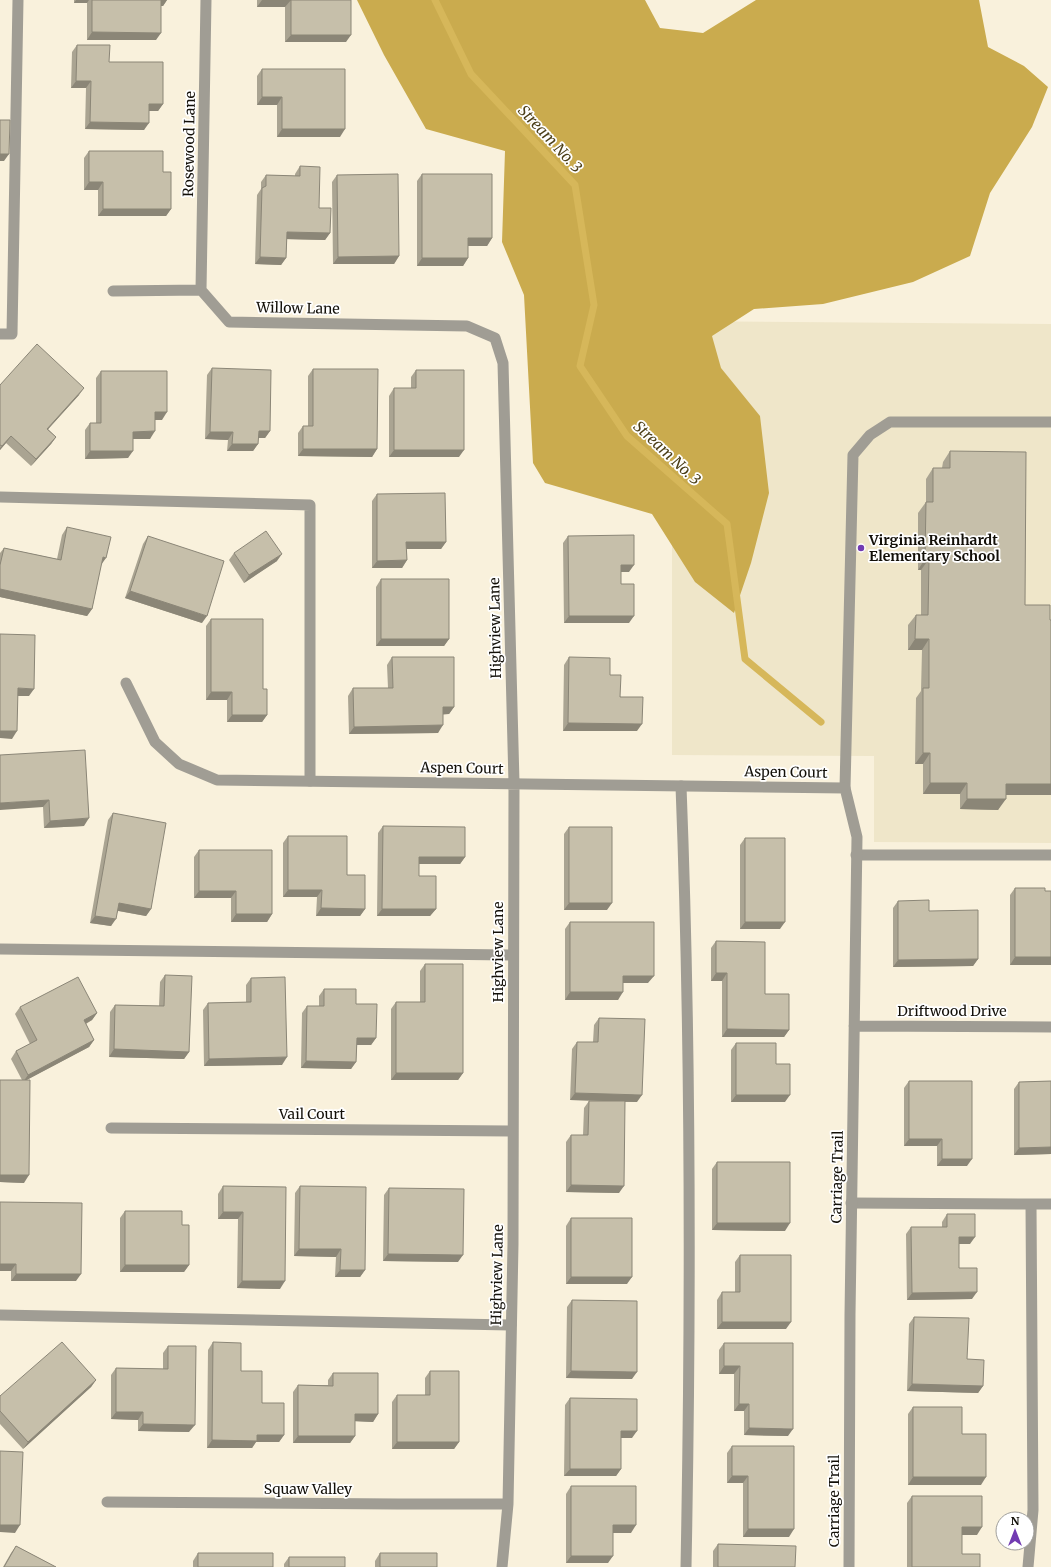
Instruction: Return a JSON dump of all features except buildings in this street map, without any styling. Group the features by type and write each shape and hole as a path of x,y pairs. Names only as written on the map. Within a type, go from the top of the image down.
{"street":[{"path":"0,334 12,334 18,0"},
{"name":"Rosewood Lane","path":"201,290 206,0"},
{"path":"113,291 201,290"},
{"name":"Willow Lane","path":"201,290 229,322 468,326 495,338"},
{"name":"Highview Lane","path":"495,338 504,363 514,783 513,1244 508,1504 502,1567"},
{"name":"Carriage Trail","path":"849,1567 851,1203 856,837 845,788 853,455 870,435 890,422 1051,422"},
{"path":"0,497 310,505 310,781"},
{"name":"Aspen Court","path":"126,683 155,742 179,764 217,780 845,788"},
{"path":"681,786 688,1072 689,1410 686,1567"},
{"path":"856,855 1051,855"},
{"path":"0,949 513,955"},
{"name":"Driftwood Drive","path":"854,1026 1051,1027"},
{"name":"Vail Court","path":"111,1128 513,1131"},
{"path":"851,1203 1051,1204"},
{"path":"1028,1567 1033,1510 1031,1204"},
{"path":"0,1315 511,1325"},
{"name":"Squaw Valley","path":"107,1502 508,1504"}],"shaded area":[{"path":"357,0 645,0 660,28 703,33 756,0 979,0 988,47 1024,66 1048,87 1032,127 990,193 970,256 913,282 823,304 754,309 712,336 721,368 760,416 769,493 751,563 734,613 695,582 652,514 545,483 533,463 524,295 502,242 505,151 426,129 384,55"},
{"name":"Virginia Reinhardt Elementary School","path":"669,321 1051,324 1051,843 874,842 874,756 672,755 672,341"}],"waterway":[{"name":"Stream No. 3","path":"435,0 471,74 575,185 594,305 580,366 627,436 727,524 745,659 821,722"}],"place":[{"name":"Virginia Reinhardt Elementary School","path":"861,548"}]}
